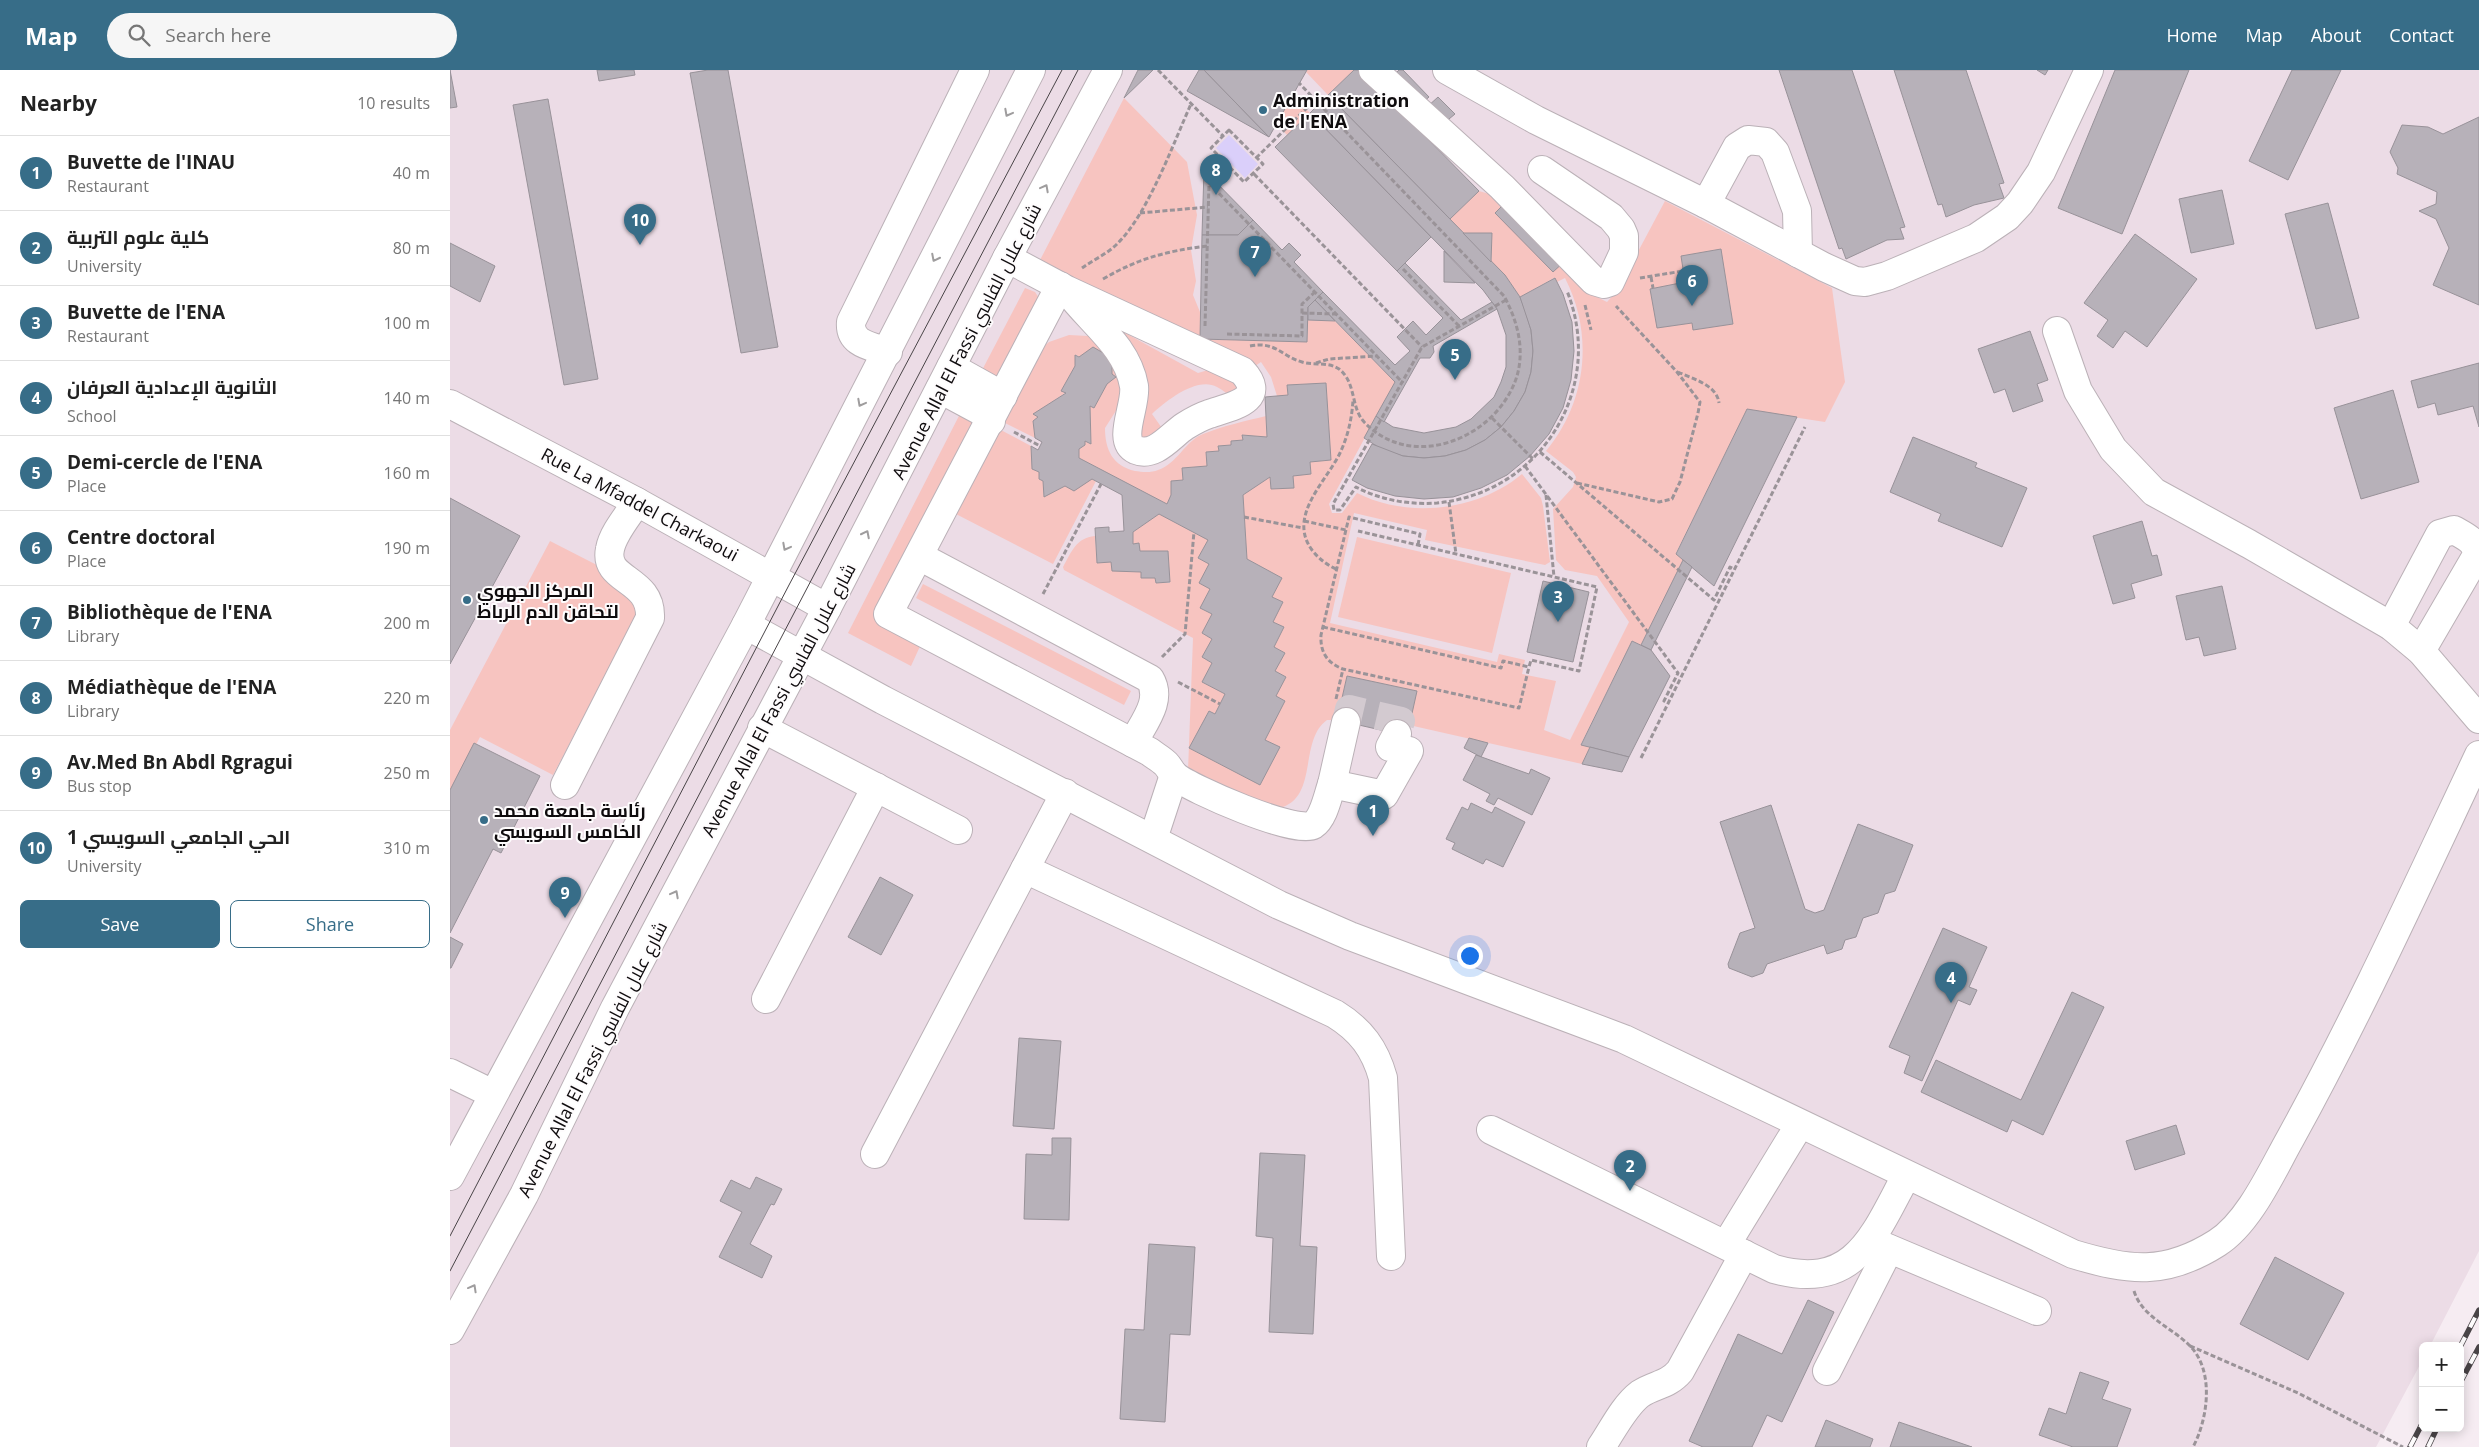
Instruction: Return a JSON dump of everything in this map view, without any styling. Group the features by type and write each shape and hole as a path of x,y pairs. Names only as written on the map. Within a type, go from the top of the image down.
{"street":[{"path":"888,352 858,341 851,333 851,322 975,70"},
{"path":"450,1176 746,625 888,352 1031,70"},
{"name":"Avenue Allal El Fassi شارع علال الفاسي","path":"450,1330 524,1195 615,1008 762,728 828,608 1007,258 1108,70"},
{"path":"1373,70 1502,187 1594,281 1604,283 1624,252 1624,236 1621,229 1611,216 1542,170"},
{"path":"1447,70 1536,120 1706,204 1854,281 1877,280 1976,238 1992,228 2020,203 2031,188 2089,70"},
{"path":"1706,204 1737,147 1748,140 1766,142 1775,152 1797,211 1799,229 1798,253"},
{"path":"1007,258 1069,291 1242,371 1247,376 1250,393 1245,401 1194,420 1162,446 1148,451 1137,450 1130,445 1127,437 1126,428 1134,402 1134,385 1127,365 1118,349 1078,305 1069,291"},
{"path":"1069,291 1004,396 888,614 1133,743 1167,764 1174,775 1259,816 1301,828 1311,826 1319,819 1332,784 1346,722"},
{"path":"2057,331 2078,391 2112,449 2154,492 2391,626 2421,651 2479,719"},
{"path":"946,378 1004,396"},
{"path":"946,378 991,421"},
{"name":"Rue La Mfaddel Charkaoui","path":"451,406 637,502 828,608"},
{"path":"565,785 650,618 648,598 641,590 620,575 610,559 610,550 613,542 637,502"},
{"path":"2391,626 2440,534 2454,530 2472,541 2477,548 2477,556 2421,651"},
{"path":"919,556 1143,674 1154,686 1155,701 1133,743"},
{"path":"746,625 1279,905 1358,939 1624,1039 1906,1176 2073,1254 2130,1269 2157,1267 2183,1260 2218,1242 2239,1222 2264,1186 2323,1078 2479,755"},
{"path":"762,728 958,830"},
{"path":"1332,784 1384,795 1409,751 1390,747 1397,734"},
{"path":"1153,839 1174,775"},
{"path":"766,999 876,788"},
{"path":"875,1154 1065,793"},
{"path":"1025,869 1335,1014 1361,1034 1378,1062 1382,1078 1391,1256"},
{"path":"450,1073 493,1094"},
{"path":"1601,1447 1633,1401 1649,1390 1666,1384 1680,1371 1735,1249 1800,1124"},
{"path":"1491,1130 1774,1269 1792,1274 1810,1275 1844,1265 1859,1254 1880,1245 2037,1312"},
{"path":"1827,1371 1880,1245 1906,1176"}],"path":[{"path":"1158,70 1223,136"},
{"path":"1226,364 1242,349 1261,344 1276,348 1299,361 1324,364 1338,369 1348,379 1360,417 1376,431 1388,438 1406,444 1424,446 1443,444 1461,439 1492,418 1504,404 1513,388 1519,369 1519,332 1506,300 1494,283 1299,83"},
{"path":"1256,158 1315,100"},
{"path":"1069,291 1079,271 1115,246 1125,236 1139,213 1191,104"},
{"path":"1229,130 1263,164 1244,182 1210,148 1223,136 1229,130"},
{"path":"1254,174 1422,347"},
{"path":"1205,334 1209,183 1403,383"},
{"path":"1139,213 1208,207"},
{"path":"1069,291 1150,256 1207,246"},
{"path":"1403,270 1459,326"},
{"path":"1577,483 1659,502 1672,499 1680,482 1700,402 1677,372 1642,336 1604,283 1684,271"},
{"path":"1651,277 1653,288"},
{"path":"1506,300 1422,347 1333,504 1334,510 1340,510 1356,487 1394,501 1424,504 1449,502 1483,493 1510,478 1533,460 1552,436 1567,410 1576,381 1579,351 1576,321 1565,288"},
{"path":"1224,334 1302,336 1302,304 1315,292"},
{"path":"1302,313 1336,314"},
{"path":"1261,335 1261,344"},
{"path":"1313,364 1329,359 1377,356"},
{"path":"1677,372 1712,388 1718,396 1719,403"},
{"path":"1336,569 1323,562 1314,552 1307,540 1304,521 1310,501 1345,441 1351,419 1353,390"},
{"path":"1492,418 1533,460"},
{"path":"1641,758 1805,427"},
{"path":"1540,452 1714,600 1730,567 1734,569"},
{"path":"1525,466 1678,673 1664,701 1668,703"},
{"path":"1032,616 1101,484"},
{"path":"1546,494 1554,576"},
{"path":"1449,502 1456,554"},
{"path":"1244,517 1304,528"},
{"path":"1358,531 1456,554 1554,576 1598,587 1578,671 1531,660 1519,708 1334,666 1323,653 1320,644 1349,517 1420,534 1418,545"},
{"path":"1304,521 1346,530"},
{"path":"1143,674 1185,634 1194,532"},
{"path":"1323,627 1501,668 1503,661 1529,667"},
{"path":"1176,681 1220,704"},
{"path":"2130,1269 2135,1295 2142,1307 2190,1346 2298,1393 2403,1447"},
{"path":"2190,1346 2199,1360 2207,1393 2207,1410 2203,1427 2193,1447"}],"shaded area":[{"path":"450,70 2479,70 2479,1251 2432,1342 2419,1342 2419,1366 2376,1447 450,1447"},
{"path":"1307,70 1354,70 1328,95 1306,72"},
{"path":"1292,95 1310,113 1287,135 1276,124"},
{"path":"1124,98 1187,162 1197,215 1191,250 1196,281 1193,295 1200,312 1200,339 1307,341 1308,320 1335,321 1395,382 1329,504 1332,513 1342,513 1357,493 1377,501 1398,506 1442,507 1464,503 1504,487 1522,474 1541,498 1550,562 1545,565 1425,540 1427,530 1354,513 1330,623 1497,662 1499,654 1525,660 1522,674 1556,681 1544,730 1570,740 1629,622 1597,576 1565,570 1556,560 1553,509 1573,487 1576,477 1573,472 1546,451 1560,432 1578,389 1582,367 1583,344 1580,322 1565,278 1557,282 1554,278 1520,297 1505,275 1491,262 1492,233 1463,233 1450,219 1479,191 1496,196 1565,261 1597,297 1607,302 1617,291 1665,201 1832,288 1845,382 1825,422 1747,410 1676,553 1683,560 1641,645 1632,641 1581,744 1590,747 1582,764 1409,725 1417,691 1347,676 1337,720 1327,720 1319,729 1313,740 1301,791 1294,800 1283,807 1270,808 1258,804 1237,796 1188,771 1193,638 1064,570 1063,567 1079,542 1095,536 1097,563 1111,562 1127,572 1141,572 1141,578 1155,578 1156,583 1170,583 1168,552 1140,551 1139,544 1133,544 1133,532 1159,514 1208,540 1198,558 1209,564 1210,589 1200,608 1212,614 1202,633 1212,639 1202,657 1212,663 1202,682 1225,694 1215,714 1209,711 1189,748 1260,785 1280,747 1265,740 1285,701 1276,696 1286,677 1275,671 1285,653 1274,647 1284,627 1273,622 1282,602 1272,597 1282,578 1247,559 1243,495 1270,477 1271,489 1293,488 1293,476 1311,474 1310,462 1331,460 1326,383 1287,385 1288,395 1277,396 1271,377 1261,362 1249,370 1039,262"},
{"path":"1229,135 1258,164 1245,178 1216,148"},
{"path":"1025,288 1035,292 1039,298 997,379 980,374"},
{"path":"1109,324 1198,373 1215,368 1239,381 1234,398 1209,384 1191,387 1173,397 1152,414 1164,431 1140,441"},
{"path":"1069,335 1088,336 1104,345 1122,382 1119,406 1105,428 1105,436 1112,456 1127,469 1144,472 1158,470 1171,463 1191,442 1203,434 1266,416 1267,437 1243,435 1243,440 1231,441 1231,445 1219,446 1219,451 1206,452 1207,466 1182,468 1183,480 1171,481 1171,495 1167,504 1079,458 1079,449 1085,445 1085,441 1091,444 1090,406 1094,408 1107,384 1116,377 1076,355 1075,366 1061,391 1065,393 1034,414 1038,417 1033,421 1035,438 1001,421 1036,353 1049,342"},
{"path":"962,410 976,418 881,618 922,642 911,666 848,633"},
{"path":"997,428 1031,446 1032,469 1039,472 1039,479 1043,481 1044,497 1057,488 1092,479 1096,481 1053,564 954,513"},
{"path":"1357,537 1511,573 1492,653 1338,617"},
{"path":"550,541 632,583 637,615 553,775 480,737 450,794 450,730"},
{"path":"923,584 1131,691 1124,705 916,598"}],"building":[{"path":"450,70 457,107 450,108"},
{"path":"597,70 634,70 635,75 599,81"},
{"path":"708,70 728,70 778,347 741,353 690,73"},
{"path":"1138,70 1153,70 1124,98"},
{"path":"1199,70 1204,70 1269,137 1187,91"},
{"name":"Administration de l'ENA","path":"1204,70 1307,70 1269,137"},
{"path":"1354,70 1360,70 1479,191 1450,219 1328,95"},
{"path":"1399,70 1403,70 1429,97 1417,107 1390,79"},
{"path":"1779,70 1852,70 1905,227 1900,228 1904,239 1887,240 1846,259 1842,248 1839,249"},
{"path":"1894,70 1966,70 2004,183 1999,184 2004,198 1974,205 1946,217 1942,204 1938,205"},
{"path":"2037,70 2048,70 2045,75"},
{"path":"2115,70 2189,70 2122,234 2058,208"},
{"path":"2292,70 2341,70 2288,180 2249,161"},
{"path":"1328,95 1505,275 1520,297 1531,330 1533,351 1531,372 1525,392 1514,411 1501,427 1485,440 1466,450 1445,456 1424,458 1403,456 1383,450 1364,438 1376,416 1393,427 1424,433 1456,427 1471,419 1494,397 1501,382 1506,367 1506,335 1497,309 1483,290 1310,113"},
{"path":"1438,97 1455,114 1443,124 1427,107"},
{"path":"548,99 598,379 564,385 513,105"},
{"path":"1310,113 1431,237 1397,271 1275,147"},
{"path":"2479,117 2479,305 2433,285 2449,248 2436,219 2419,211 2436,204 2437,192 2397,174 2398,168 2390,152 2402,125 2428,127 2443,134"},
{"path":"1204,170 1253,220 1238,235 1202,235"},
{"path":"2222,190 2234,244 2191,253 2179,199"},
{"path":"1506,202 1565,261 1553,272 1495,213"},
{"path":"2328,203 2359,318 2316,329 2285,214"},
{"path":"1253,220 1282,250 1289,243 1301,255 1294,262 1323,292 1308,307 1307,342 1200,339 1202,235 1238,235"},
{"path":"1463,233 1492,233 1491,262"},
{"path":"2135,234 2197,279 2147,347 2125,331 2113,348 2097,336 2108,320 2084,303"},
{"path":"450,243 495,266 480,302 450,286"},
{"path":"1721,249 1733,324 1693,330 1692,323 1657,328 1650,289 1685,282 1681,256"},
{"path":"1444,251 1475,283 1444,282"},
{"path":"1405,263 1461,320 1492,302 1497,309 1433,346 1434,352 1430,358 1420,358 1384,422 1376,416 1395,382 1315,300 1323,292 1395,365 1410,351 1397,337 1413,321 1426,335 1443,318 1397,271"},
{"path":"1555,278 1563,294 1572,322 1574,351 1571,380 1563,408 1549,434 1530,456 1507,475 1481,488 1453,497 1424,499 1395,496 1367,488 1352,480 1372,444 1403,456 1424,458 1445,456 1466,450 1485,440 1501,427 1514,411 1525,392 1531,372 1533,351 1531,330 1520,297"},
{"path":"1315,300 1335,321 1308,320 1308,307"},
{"path":"2030,331 2048,380 2037,384 2043,401 2013,412 2005,389 1994,393 1978,349"},
{"path":"1093,347 1112,358 1112,374 1116,377 1107,384 1094,408 1090,406 1091,444 1085,441 1085,445 1079,449 1079,458 1167,504 1171,495 1171,481 1183,480 1182,468 1207,466 1206,452 1219,451 1218,446 1231,445 1231,441 1243,440 1242,435 1267,437 1265,397 1288,395 1287,385 1326,383 1331,460 1310,462 1311,474 1293,476 1294,488 1271,489 1270,477 1243,495 1247,559 1282,578 1272,597 1283,602 1273,622 1284,627 1274,647 1285,653 1275,671 1286,677 1276,696 1285,701 1265,740 1280,747 1260,785 1189,748 1209,711 1215,714 1225,694 1202,682 1212,663 1202,657 1212,639 1202,633 1212,614 1200,608 1210,589 1199,583 1209,564 1198,558 1208,540 1159,514 1133,532 1133,544 1139,543 1140,551 1168,551 1170,582 1156,583 1155,578 1141,578 1141,572 1112,571 1111,562 1097,563 1095,528 1109,527 1109,532 1124,531 1122,495 1092,479 1074,491 1065,486 1044,497 1043,481 1039,479 1039,472 1032,469 1031,446 1038,450 1042,442 1035,438 1033,421 1038,417 1033,414 1066,393 1061,391 1075,366 1075,355 1079,357"},
{"path":"2479,363 2479,427 2473,406 2438,415 2435,403 2418,408 2411,381"},
{"path":"2393,390 2419,482 2361,499 2334,408"},
{"path":"1747,409 1797,417 1714,586 1676,554"},
{"path":"1913,437 1977,463 1975,467 2027,488 2002,547 1938,521 1941,514 1890,492"},
{"name":"المركز الجهوي لتحاقن الدم الرباط","path":"450,498 520,536 450,664"},
{"path":"2142,521 2152,556 2157,555 2162,575 2131,584 2135,598 2113,604 2093,536"},
{"path":"1683,560 1692,567 1651,650 1641,645"},
{"path":"1543,581 1589,592 1573,662 1527,652"},
{"path":"2222,586 2236,649 2204,656 2199,637 2186,640 2176,596"},
{"path":"1632,641 1651,650 1670,676 1629,757 1581,745"},
{"path":"1347,676 1417,691 1407,736 1337,720"},
{"path":"1469,738 1488,743 1481,757 1464,748"},
{"name":"رئاسة جامعة محمد الخامس السويسي","path":"474,743 540,776 501,853 493,849 450,933 450,790"},
{"path":"1590,747 1629,757 1622,772 1582,764"},
{"path":"1476,755 1529,774 1531,769 1550,778 1532,815 1498,798 1494,805 1486,801 1490,794 1463,780"},
{"path":"1471,803 1492,813 1495,807 1525,822 1503,867 1486,859 1483,864 1452,849 1455,843 1446,839 1462,807 1468,810"},
{"path":"1771,805 1805,909 1815,913 1824,910 1858,824 1913,845 1895,891 1885,894 1878,913 1863,918 1856,937 1845,940 1842,949 1827,954 1824,945 1767,964 1763,973 1752,977 1729,968 1728,964 1740,933 1755,928 1720,822"},
{"path":"880,877 913,895 881,955 848,937"},
{"path":"1943,928 1987,947 1969,987 1977,990 1970,1005 1958,1000 1922,1081 1904,1073 1910,1056 1889,1047"},
{"path":"450,937 463,944 451,968 450,968"},
{"path":"2072,992 2104,1007 2043,1135 2012,1120 2007,1132 1921,1092 1936,1060 2021,1100"},
{"path":"1019,1038 1061,1041 1054,1129 1013,1126"},
{"path":"2176,1125 2185,1154 2135,1170 2126,1141"},
{"path":"1052,1138 1071,1138 1069,1220 1024,1219 1026,1154 1052,1155"},
{"path":"1260,1153 1305,1155 1300,1246 1317,1247 1313,1334 1269,1332 1273,1238 1256,1236"},
{"path":"756,1177 782,1189 774,1205 771,1204 750,1244 772,1256 762,1278 719,1257 742,1212 720,1201 731,1180 750,1189"},
{"path":"1149,1244 1195,1247 1190,1335 1170,1334 1165,1422 1120,1419 1125,1329 1144,1330"},
{"path":"2275,1257 2344,1293 2308,1360 2240,1324"},
{"path":"1808,1300 1834,1312 1782,1422 1767,1415 1752,1447 1703,1447 1689,1441 1738,1334 1782,1354"},
{"path":"2080,1372 2109,1382 2102,1399 2131,1409 2117,1447 2073,1447 2039,1435 2049,1408 2066,1414"},
{"path":"1826,1420 1873,1439 1870,1447 1815,1447"},
{"path":"1899,1422 1972,1447 1890,1447"}],"tunnel":[{"path":"1346,722 1349,709 1401,721 1397,734"}],"tram line":[{"path":"450,1236 789,585 1062,70"},
{"path":"450,1271 1078,70"}],"railway":[{"path":"2463,1342 2479,1310"},
{"path":"2464,1375 2479,1347"},
{"path":"2410,1447 2419,1430"},
{"path":"2428,1447 2435,1432"}],"place":[{"name":"Administration de l'ENA","path":"1263,110"},
{"name":"Médiathèque de l'ENA","path":"1216,195"},
{"name":"الحي الجامعي السويسي 1","path":"640,245"},
{"name":"Bibliothèque de l'ENA","path":"1255,277"},
{"name":"Centre doctoral","path":"1692,306"},
{"name":"Demi-cercle de l'ENA","path":"1455,380"},
{"name":"المركز الجهوي لتحاقن الدم الرباط","path":"467,600"},
{"name":"Buvette de l'ENA","path":"1558,622"},
{"name":"رئاسة جامعة محمد الخامس السويسي","path":"484,820"},
{"name":"Buvette de l'INAU","path":"1373,836"},
{"name":"Av.Med Bn Abdl Rgragui","path":"565,918"},
{"name":"الثانوية الإعدادية العرفان","path":"1951,1003"},
{"name":"كلية علوم التربية","path":"1630,1191"}]}
